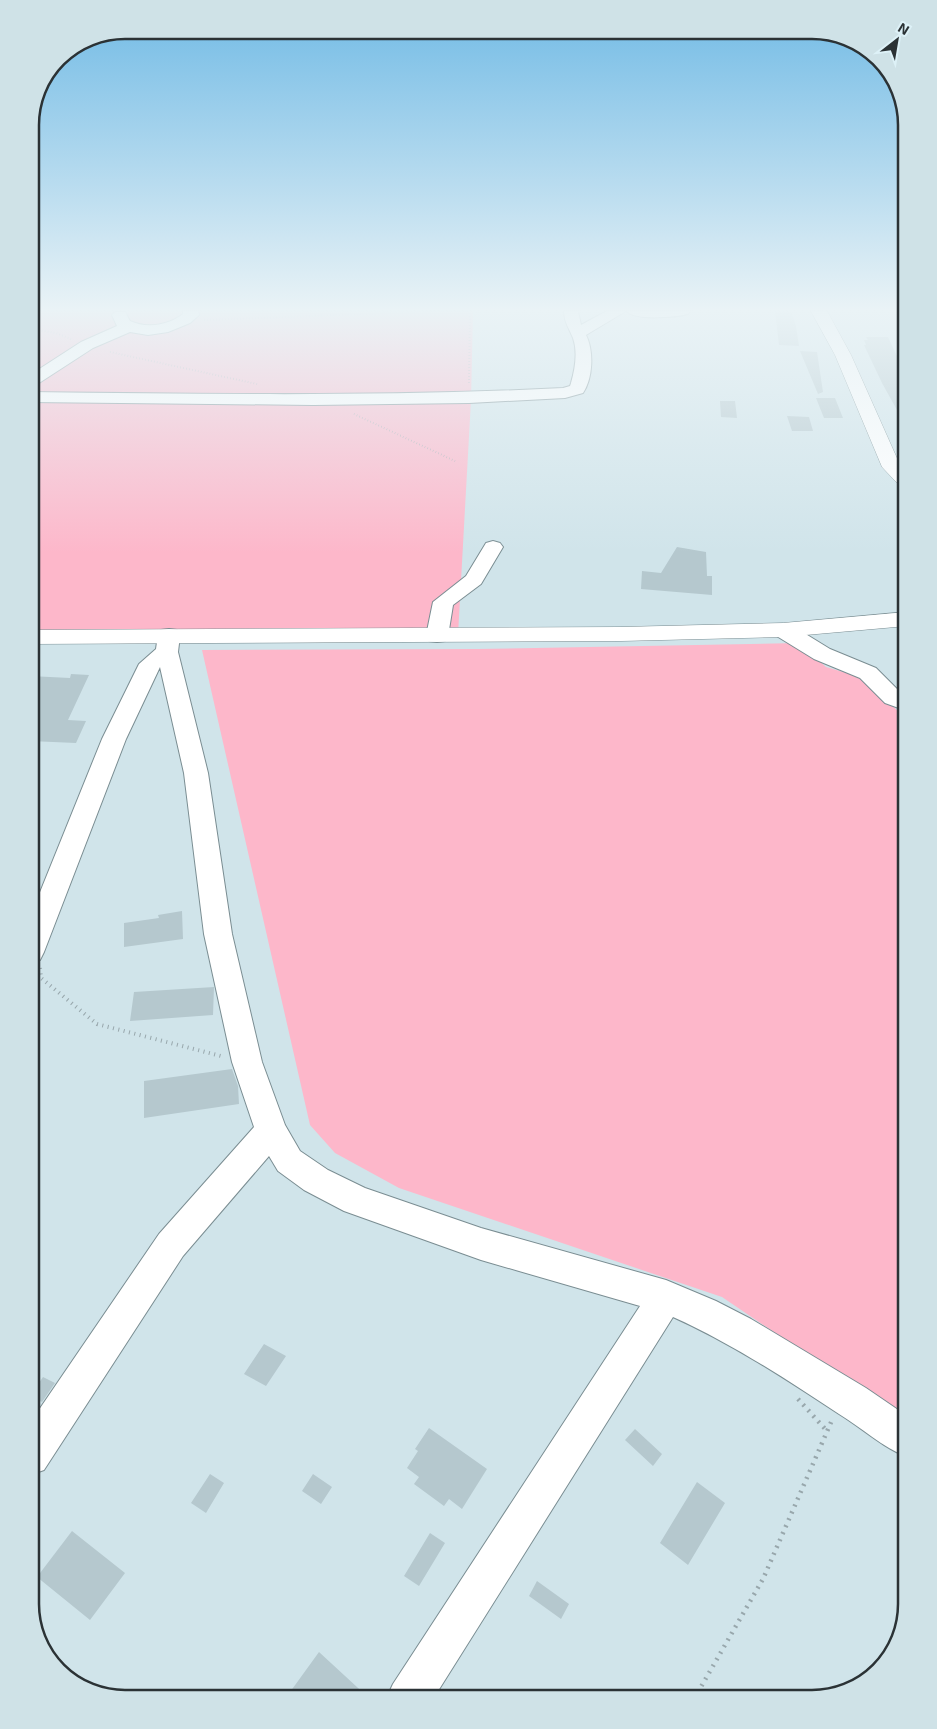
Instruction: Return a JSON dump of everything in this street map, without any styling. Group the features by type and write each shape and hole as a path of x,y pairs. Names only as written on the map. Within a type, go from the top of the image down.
{"main road":[{"path":"859,392 892,467 898,473"},
{"path":"39,637 168,644 437,636 782,630 898,621"}],"street":[{"path":"39,397 312,400 469,398 550,395 573,392"},
{"path":"437,636 442,602 474,580 493,547"},
{"path":"782,630 822,654 868,673 893,698 898,700"},
{"path":"39,930 114,739 150,664 168,644"},
{"path":"168,644 196,773 218,934 247,1062 271,1130 289,1161 316,1180 356,1200 481,1244 666,1297 738,1331 853,1401 898,1432"},
{"path":"39,1443 171,1245 271,1130"},
{"path":"414,1690 666,1297"}],"path":[{"path":"469,392 469,398"},
{"path":"39,970 41,978 97,1024 247,1062"},
{"path":"699,1690 763,1579 831,1421 853,1401"}],"shaded area":[{"path":"39,392 471,392 458,635 39,636"},
{"path":"799,643 826,667 860,677 898,711 898,1416 722,1297 399,1188 335,1153 310,1125 202,650 478,649"}],"building":[{"path":"887,392 898,392 898,412"},
{"path":"816,398 835,398 843,418 824,418"},
{"path":"720,401 735,401 737,418 721,417"},
{"path":"787,416 809,417 813,431 792,431"},
{"path":"677,547 706,552 707,576 712,576 712,595 641,589 642,571 661,573"},
{"path":"71,674 89,675 68,720 86,721 76,743 39,741 39,676 70,678"},
{"path":"182,911 183,939 124,947 124,923 159,918 158,915"},
{"path":"214,987 213,1015 130,1021 134,992"},
{"path":"232,1069 238,1086 239,1104 144,1118 144,1081"},
{"path":"264,1344 286,1356 266,1386 244,1374"},
{"path":"43,1377 55,1383 42,1402 39,1400 39,1383"},
{"path":"429,1428 487,1469 462,1509 449,1499 444,1506 414,1484 419,1477 407,1468 418,1451 415,1449"},
{"path":"635,1429 662,1454 653,1466 625,1440"},
{"path":"210,1474 224,1483 206,1513 191,1503"},
{"path":"313,1474 332,1487 321,1504 302,1491"},
{"path":"697,1482 725,1503 688,1565 660,1543"},
{"path":"72,1531 125,1573 90,1620 39,1579 39,1574"},
{"path":"430,1533 445,1543 419,1586 404,1576"},
{"path":"537,1581 569,1604 561,1619 529,1596"},
{"path":"319,1652 360,1690 292,1690"}]}
